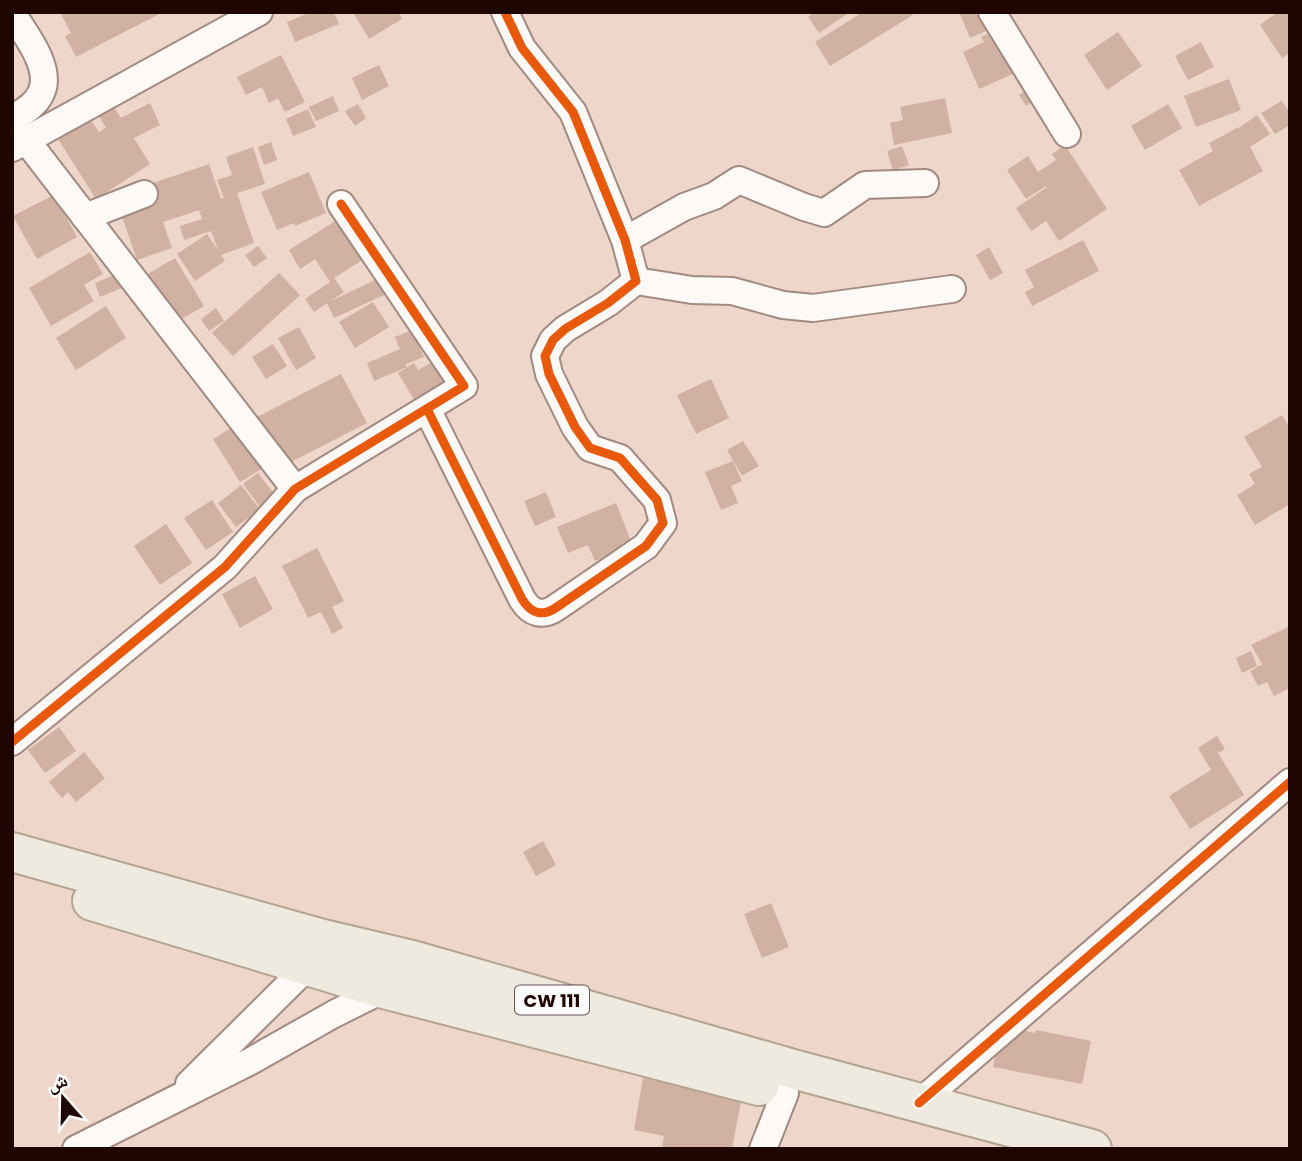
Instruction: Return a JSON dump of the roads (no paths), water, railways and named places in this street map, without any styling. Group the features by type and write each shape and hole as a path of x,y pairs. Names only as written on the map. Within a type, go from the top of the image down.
{"main road":[{"name":"CW 111","path":"12,852 315,953 384,989 994,1149"},
{"name":"CW 111","path":"12,878 315,953 412,960 1092,1149"}],"street":[{"path":"17,136 259,12"},
{"path":"505,12 522,48 573,112 625,240 636,281"},
{"path":"992,12 1067,134"},
{"path":"12,13 44,69 41,94 17,136"},
{"path":"17,136 85,217 295,489"},
{"path":"625,240 684,207 714,196 739,180 824,213 865,185 925,183"},
{"path":"85,217 144,194"},
{"path":"12,742 225,567 295,489 464,386 341,204"},
{"path":"427,409 526,607 533,612 550,612 646,546 663,523 657,500 620,458 590,448 575,427 550,374 545,356 553,340 565,329 608,303 636,281 692,290 732,291 783,305 813,307 952,289"},
{"path":"919,1103 1290,782"},
{"path":"171,1102 315,953"},
{"path":"76,1149 251,1061 384,989 412,960"},
{"path":"763,1149 785,1093"}]}
